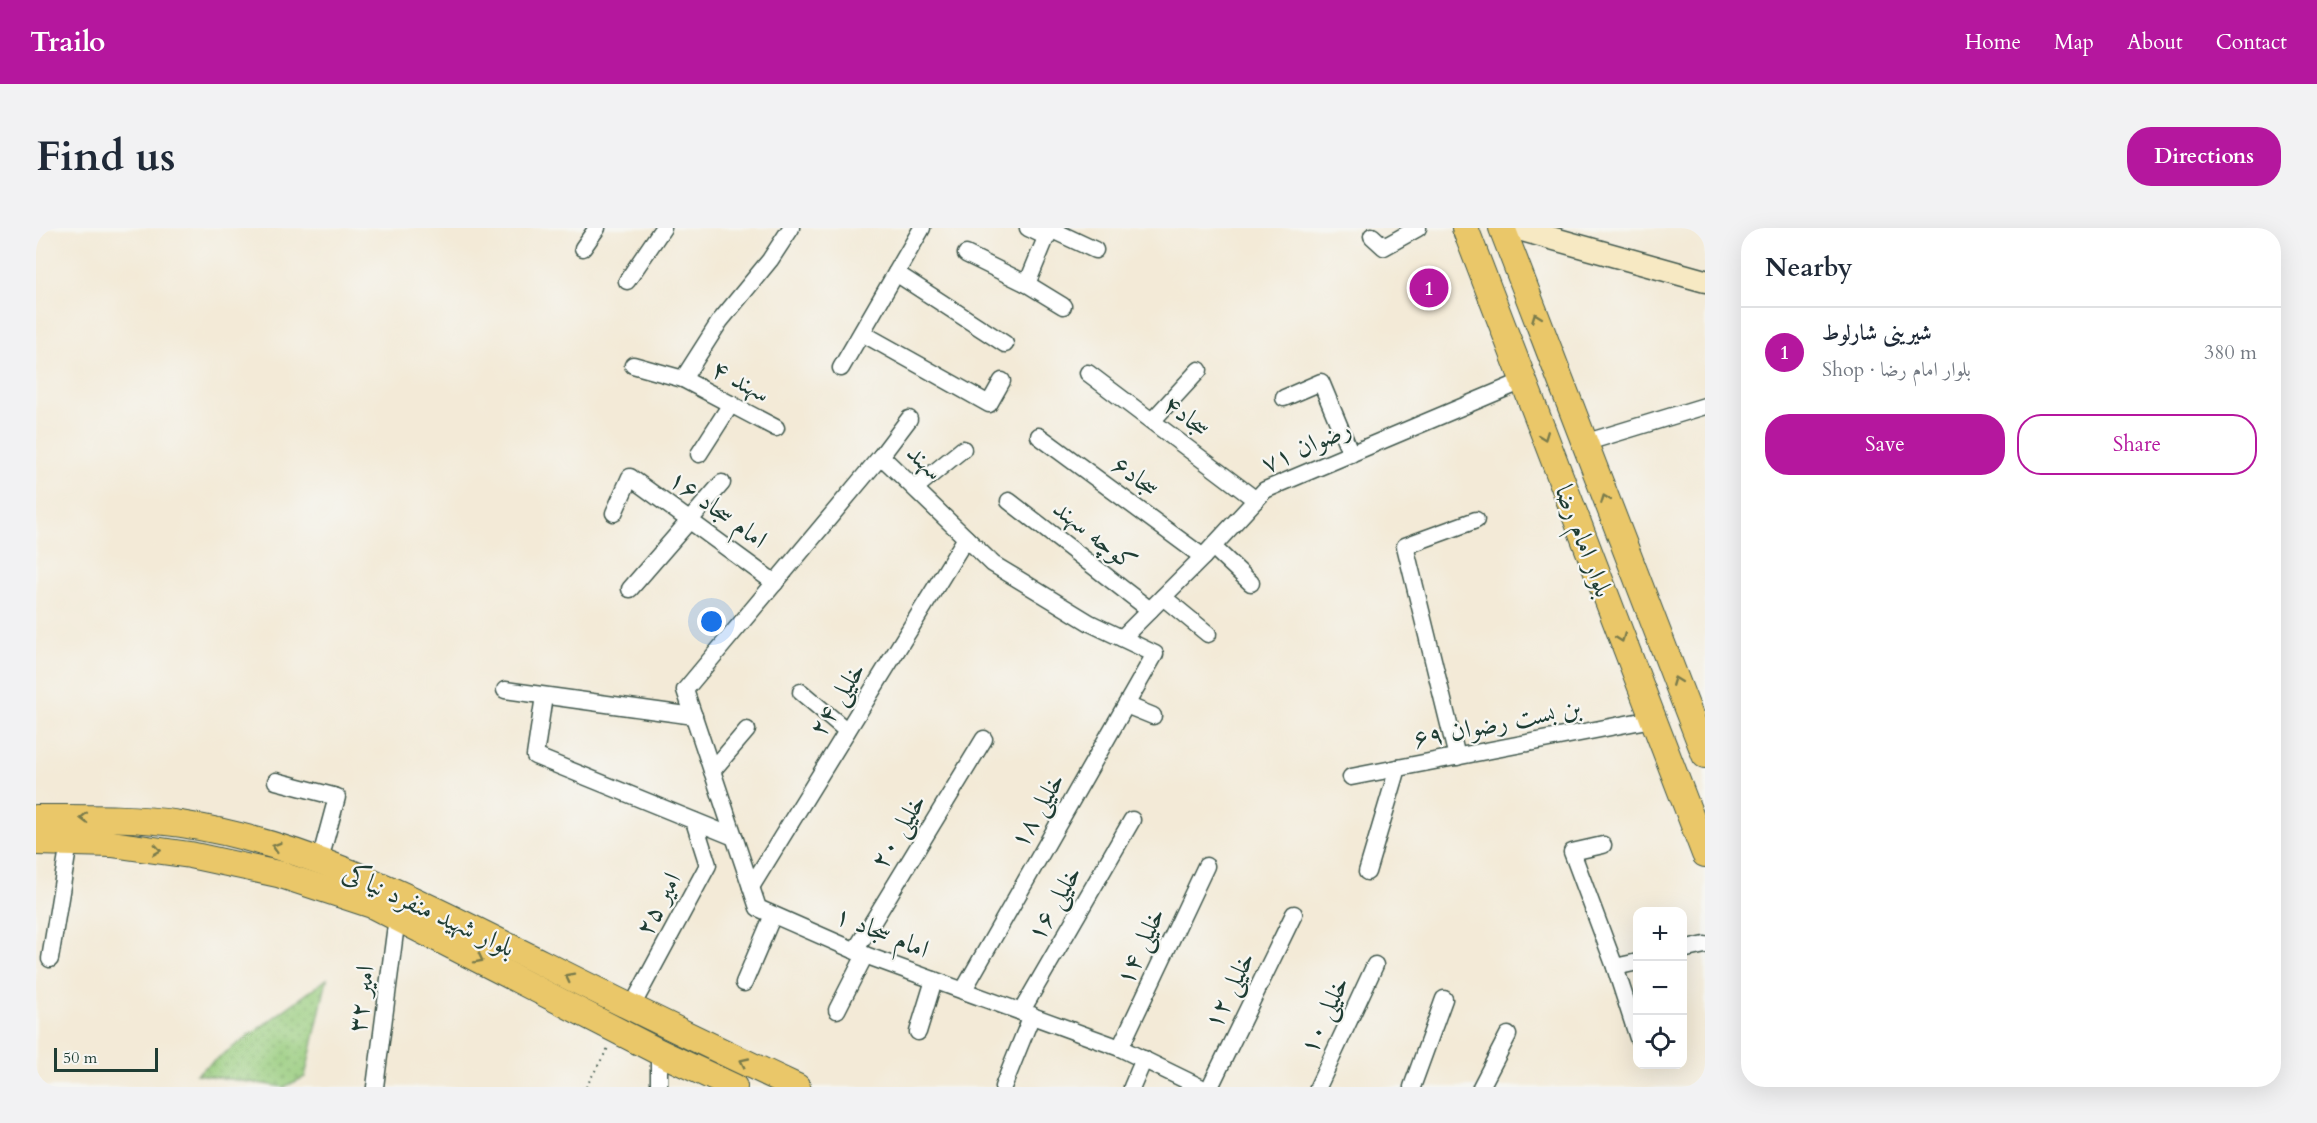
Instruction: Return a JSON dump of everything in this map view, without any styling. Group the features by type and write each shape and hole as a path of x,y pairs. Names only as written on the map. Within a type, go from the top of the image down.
{"main road":[{"name":"بلوار امام رضا","path":"1465,228 1705,854"},
{"name":"بلوار امام رضا","path":"1502,228 1705,755"},
{"path":"1515,228 1705,281"},
{"name":"بلوار شهید منفرد نیاکی","path":"36,818 112,817 181,824 254,840 320,860 400,892 631,1008 797,1087"},
{"name":"بلوار شهید منفرد نیاکی","path":"36,842 111,844 190,855 278,874 372,906 659,1052 734,1087"},
{"path":"618,1030 631,1008"}],"street":[{"path":"583,248 597,228"},
{"path":"627,281 663,228"},
{"path":"683,379 720,321 770,260 791,228"},
{"path":"841,368 922,228"},
{"path":"1028,228 1049,231 1095,250"},
{"path":"1372,236 1384,247 1418,228"},
{"path":"1028,284 1049,231"},
{"path":"966,254 1028,284 1063,306"},
{"path":"896,273 1005,344"},
{"path":"862,333 989,404 1002,381"},
{"name":"سهند ۴","path":"633,365 683,379 776,428"},
{"path":"1152,421 1199,370"},
{"name":"سجاد۴","path":"1088,372 1256,500"},
{"name":"رضوان ۷۱","path":"1122,638 1208,552 1265,489 1523,381"},
{"path":"1284,398 1321,382 1351,454"},
{"path":"699,454 731,404"},
{"path":"1584,443 1705,406"},
{"path":"881,456 909,419"},
{"name":"سجاد۶","path":"1039,436 1251,583"},
{"path":"915,488 963,449"},
{"name":"سهند","path":"685,690 881,456 993,564 1090,622 1155,654"},
{"name":"امام سجاد ۱۶","path":"614,513 630,477 775,583"},
{"path":"630,588 722,483"},
{"name":"كوچه سهند","path":"1009,501 1150,610"},
{"path":"1457,757 1405,546 1476,520"},
{"name":"خلیلی ۲۴","path":"751,887 966,538"},
{"path":"1163,597 1208,634"},
{"name":"خلیلی ۱۸","path":"963,991 1155,654"},
{"path":"505,690 694,716"},
{"name":"امام سجاد ۱","path":"685,690 758,908 860,953 1120,1048 1200,1087"},
{"path":"801,692 847,731"},
{"path":"544,696 535,756 734,837"},
{"path":"1126,705 1153,716"},
{"name":"بن بست رضوان ۶۹","path":"1351,777 1652,719"},
{"path":"712,771 747,730"},
{"name":"خلیلی ۲۰","path":"837,1010 860,953 984,739"},
{"path":"1367,872 1398,768"},
{"path":"276,780 337,796 320,860"},
{"name":"امیر ۲۵","path":"631,1008 708,865 694,820"},
{"name":"خلیلی ۱۶","path":"1002,1087 1026,1014 1132,820"},
{"path":"50,959 69,843"},
{"path":"1603,845 1572,852 1633,1023"},
{"name":"خلیلی ۱۴","path":"1120,1048 1206,866"},
{"name":"خلیلی ۱۲","path":"1210,1087 1294,914"},
{"path":"744,983 773,915"},
{"name":"امیر ۳۲","path":"375,1087 397,917"},
{"path":"1687,949 1705,945"},
{"path":"1615,967 1633,963"},
{"name":"خلیلی ۱۰","path":"1318,1087 1375,965"},
{"path":"918,1032 934,980"},
{"path":"1412,1087 1444,999"},
{"path":"1481,1087 1508,1035"},
{"path":"659,1052 659,1087"},
{"path":"1132,1087 1144,1059"}],"path":[{"path":"586,1087 618,1030"}],"green space":[{"path":"327,979 305,1077 284,1087 196,1074"}],"place":[{"name":"شیرینی شارلوط","path":"1429,288"}]}
